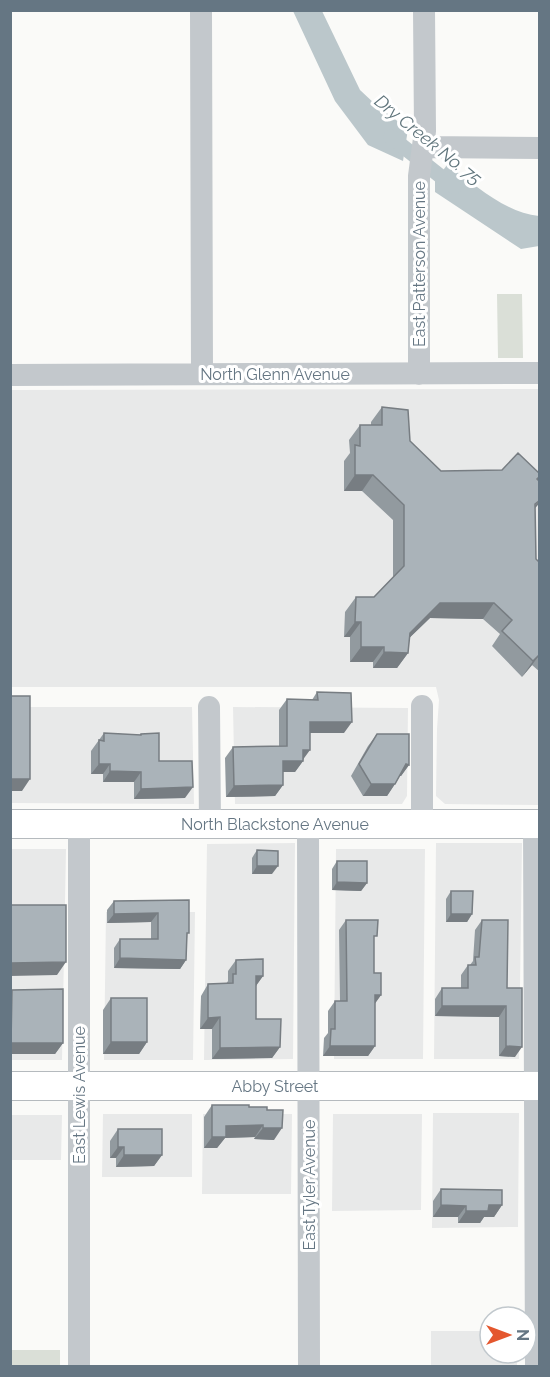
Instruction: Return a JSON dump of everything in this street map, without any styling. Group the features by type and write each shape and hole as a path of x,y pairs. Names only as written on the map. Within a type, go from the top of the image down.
{"main road":[{"name":"North Blackstone Avenue","path":"10,824 537,824"},
{"name":"Abby Street","path":"10,1086 537,1086"}],"street":[{"path":"201,10 202,374"},
{"name":"East Patterson Avenue","path":"419,374 424,10"},
{"path":"422,155 540,148"},
{"name":"North Glenn Avenue","path":"10,375 540,373"},
{"path":"422,706 422,825"},
{"path":"209,707 210,824"},
{"name":"East Lewis Avenue","path":"79,824 79,1366"},
{"name":"East Tyler Avenue","path":"308,824 309,1366"},
{"path":"536,1366 537,824"}],"shaded area":[{"path":"293,11 322,11 360,90 408,129 403,161 368,145 335,101"},
{"path":"447,165 502,204 526,214 539,216 539,246 521,249 435,192 435,181"},
{"path":"497,294 522,294 523,358 498,358"},
{"path":"539,389 539,805 445,804 436,796 439,700 436,687 11,687 11,390"},
{"path":"10,707 192,707 194,804 11,803"},
{"path":"233,707 408,708 407,796 402,804 235,804"},
{"path":"295,843 293,1059 204,1060 207,844"},
{"path":"436,843 522,843 519,1059 434,1059"},
{"path":"11,849 66,849 62,1060 11,1060"},
{"path":"336,849 425,849 423,1059 334,1059"},
{"path":"106,912 195,912 193,1060 104,1060"},
{"path":"433,1113 519,1113 518,1227 432,1228"},
{"path":"103,1114 192,1114 192,1177 102,1177"},
{"path":"203,1114 292,1114 291,1194 202,1194"},
{"path":"333,1114 422,1114 421,1210 332,1211"},
{"path":"11,1115 62,1115 61,1160 11,1160"},
{"path":"431,1331 478,1331 478,1365 517,1365 517,1366 431,1366"},
{"path":"10,1350 60,1350 60,1366 11,1366"}],"building":[{"path":"382,407 408,410 410,441 441,471 502,470 518,453 540,474 537,479 540,482 540,500 535,504 536,559 540,563 540,654 533,661 502,631 512,620 494,603 440,603 410,633 408,653 384,652 384,647 361,647 361,622 355,622 356,597 374,597 404,566 404,505 373,475 355,475 355,445 360,446 360,425 382,425"},
{"path":"317,692 351,693 352,722 310,722 310,750 303,750 303,761 283,761 283,785 234,786 233,747 287,746 287,699 318,700"},
{"path":"10,696 30,696 30,779 10,779"},
{"path":"104,733 141,735 159,733 159,761 192,761 193,787 141,789 141,772 110,771 110,764 99,764 99,740 104,741"},
{"path":"377,734 409,734 409,765 406,764 395,784 371,784 359,764"},
{"path":"257,850 278,851 278,866 257,866"},
{"path":"337,861 367,861 367,883 337,882"},
{"path":"451,891 473,891 472,914 451,914"},
{"path":"189,900 186,960 120,958 120,939 158,939 158,913 114,914 114,901"},
{"path":"10,905 66,905 66,962 10,963"},
{"path":"346,920 378,920 377,936 374,936 374,973 381,973 381,995 375,995 375,1046 330,1046 331,1029 335,1029 335,1001 347,1001"},
{"path":"482,920 508,920 507,988 522,988 522,1047 506,1046 506,1006 442,1006 442,988 468,988 468,965 476,965 475,957 479,957"},
{"path":"263,959 263,976 256,976 256,1019 281,1019 280,1047 220,1048 220,1017 208,1018 208,984 233,983 233,974 236,974 236,960"},
{"path":"63,989 63,1043 11,1043 12,990"},
{"path":"111,998 147,998 147,1042 111,1042"},
{"path":"212,1105 249,1105 249,1107 267,1107 267,1110 283,1110 282,1128 263,1128 263,1125 226,1126 226,1137 212,1137"},
{"path":"118,1129 162,1129 162,1155 124,1155 124,1147 118,1147"},
{"path":"441,1189 502,1190 502,1205 489,1205 488,1211 466,1211 466,1206 441,1205"}],"waterway":[{"name":"Dry Creek No. 75","path":"391,137 454,187"}]}
